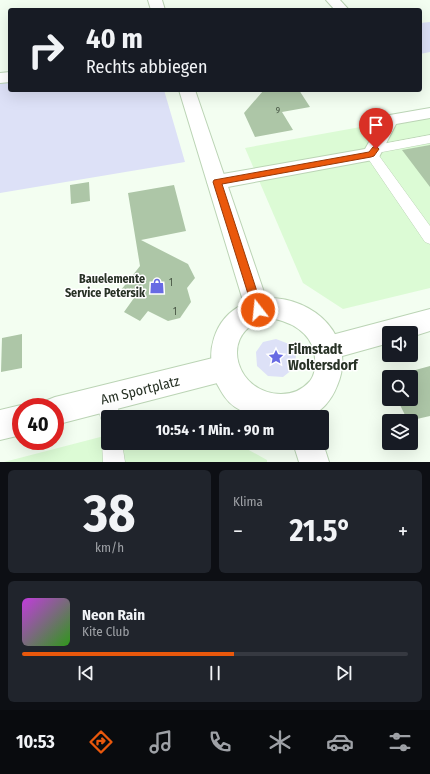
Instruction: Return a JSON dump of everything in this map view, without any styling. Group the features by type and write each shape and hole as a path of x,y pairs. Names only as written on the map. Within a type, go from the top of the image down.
{"street":[{"path":"333,0 340,8"},
{"path":"188,92 258,310"},
{"path":"217,182 373,152 390,120 430,113"},
{"path":"286,410 262,406 247,398 234,386 225,368 223,356 225,340 232,326 244,316 258,310 275,308 292,312 307,320 320,332 328,348 330,362 328,377 321,390 300,410"},
{"path":"328,348 430,320"},
{"name":"Am Sportplatz","path":"64,410 108,407 225,368"},
{"path":"0,425 12,422"},
{"path":"310,450 314,462"}],"lane":[{"path":"430,139 373,152 430,238"},
{"path":"113,450 114,462"}],"shaded area":[{"path":"430,22 430,52 422,54 422,23"},
{"path":"8,82 8,92 165,92 185,162 0,193 0,83"},
{"path":"430,118 430,288 343,309 303,283 245,148 377,124 401,123"},
{"path":"276,339 289,344 296,356 293,369 283,377 268,376 257,366 256,352 263,342"},
{"path":"101,437 101,450 249,450 267,460 267,462 4,462 50,450 64,450 64,446"}],"building":[{"path":"262,92 300,92 310,107 282,112 293,130 255,137 244,113"},
{"path":"430,145 430,187 402,150"},
{"path":"89,182 90,201 71,204 70,185"},
{"path":"174,185 186,231 141,240 188,264 195,278 187,288 191,302 180,318 168,321 148,311 140,321 124,312 134,298 121,290 140,266 128,193"},
{"path":"22,334 22,368 1,372 2,338"},
{"path":"430,366 430,416 418,419 418,414 404,414 400,406 418,406 418,370 415,370"}],"place":[{"name":"Bauelemente Service Petersik","path":"157,286"},
{"name":"Filmstadt Woltersdorf","path":"276,357"}],"route":[{"path":"258,310 253,290 217,182 371,154 376,149"}]}
